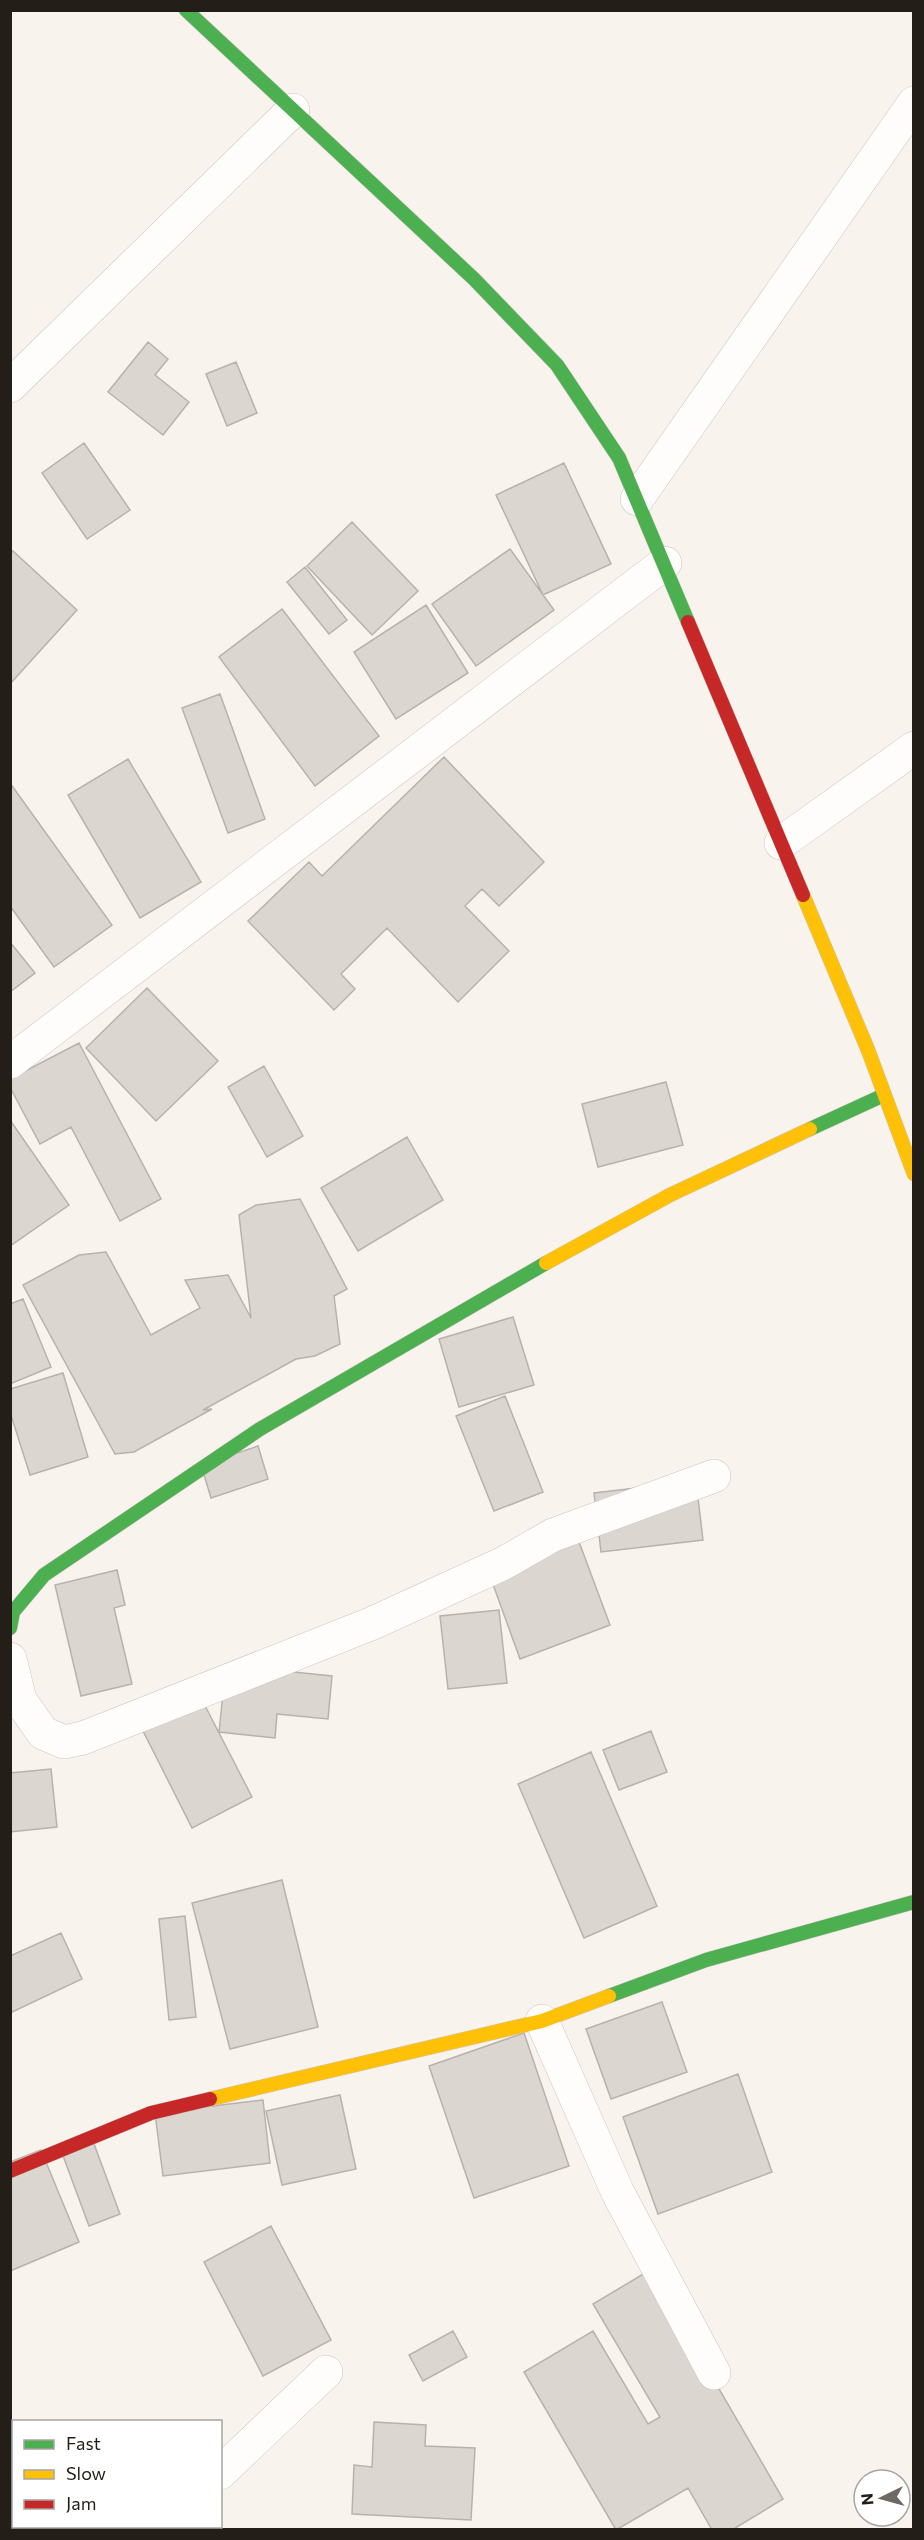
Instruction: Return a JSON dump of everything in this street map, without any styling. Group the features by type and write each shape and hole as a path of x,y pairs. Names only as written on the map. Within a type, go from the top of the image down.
{"street":[{"path":"186,10 474,279 556,365 619,458 868,1050 914,1174"},
{"path":"637,499 914,103"},
{"path":"10,386 293,110"},
{"path":"10,1062 664,563"},
{"path":"781,843 914,748"},
{"path":"10,1628 14,1612 44,1575 260,1429 559,1255 670,1195 884,1095"},
{"path":"10,1659 15,1704 43,1733 64,1742 83,1738 373,1623 504,1563 553,1536 714,1476"},
{"path":"10,2171 151,2113 325,2070 542,2021 706,1960 914,1902"},
{"path":"542,2021 618,2193 714,2373"},
{"path":"222,2471 326,2372"}],"building":[{"path":"148,342 168,359 155,375 189,402 163,435 108,392"},
{"path":"236,362 257,413 227,426 206,374"},
{"path":"84,443 130,510 87,539 42,473"},
{"path":"564,463 611,564 543,595 496,495"},
{"path":"352,522 418,591 372,635 307,566"},
{"path":"510,549 554,610 476,666 432,604"},
{"path":"13,551 77,610 10,684 10,554"},
{"path":"305,567 347,620 329,634 287,582"},
{"path":"426,605 468,673 396,719 354,652"},
{"path":"282,609 379,736 315,786 219,657"},
{"path":"220,694 265,819 228,833 182,708"},
{"path":"444,757 544,862 499,906 482,889 465,906 509,951 458,1002 387,928 341,974 355,989 334,1010 248,921 309,862 322,876"},
{"path":"128,759 201,882 140,918 68,795"},
{"path":"10,783 112,925 54,967 10,906"},
{"path":"10,942 35,973 10,992"},
{"path":"147,988 218,1061 156,1121 86,1048"},
{"path":"79,1043 161,1199 120,1221 71,1127 40,1144 10,1087 10,1079"},
{"path":"264,1066 303,1136 267,1157 228,1087"},
{"path":"666,1082 683,1145 598,1167 582,1104"},
{"path":"10,1120 69,1205 10,1246"},
{"path":"407,1137 443,1200 358,1251 321,1188"},
{"path":"300,1199 347,1289 334,1296 340,1344 315,1356 296,1359 203,1410 212,1409 134,1452 115,1454 23,1285 79,1255 106,1252 151,1335 200,1308 185,1280 228,1275 251,1318 239,1215 256,1205"},
{"path":"23,1299 51,1367 10,1384 10,1304"},
{"path":"513,1317 534,1385 459,1407 439,1339"},
{"path":"63,1373 88,1457 30,1475 10,1412 10,1389"},
{"path":"505,1396 543,1492 494,1511 456,1416"},
{"path":"258,1446 268,1479 211,1498 201,1465"},
{"path":"696,1481 703,1540 601,1552 594,1493"},
{"path":"575,1531 610,1625 520,1659 486,1565"},
{"path":"117,1570 125,1605 114,1608 132,1684 81,1696 55,1585"},
{"path":"499,1610 507,1683 448,1689 440,1616"},
{"path":"226,1665 332,1676 328,1719 277,1714 275,1738 219,1732"},
{"path":"200,1696 252,1797 192,1828 141,1727"},
{"path":"651,1731 667,1772 619,1790 603,1750"},
{"path":"591,1752 657,1906 584,1938 518,1784"},
{"path":"51,1769 57,1827 10,1832 10,1773"},
{"path":"282,1880 318,2027 230,2049 192,1903"},
{"path":"185,1916 196,2017 169,2020 159,1919"},
{"path":"61,1933 82,1979 10,2013 10,1956"},
{"path":"662,2002 687,2072 611,2099 586,2029"},
{"path":"524,2033 569,2166 474,2198 429,2066"},
{"path":"738,2074 772,2172 658,2214 623,2117"},
{"path":"340,2095 356,2169 282,2185 266,2111"},
{"path":"263,2100 270,2163 163,2176 155,2113"},
{"path":"90,2133 120,2214 89,2226 59,2145"},
{"path":"41,2150 79,2242 10,2271 10,2162"},
{"path":"271,2226 331,2340 263,2376 204,2262"},
{"path":"650,2270 783,2499 732,2530 712,2530 688,2488 616,2530 524,2372 593,2331 648,2424 660,2417 593,2304"},
{"path":"453,2331 467,2357 423,2381 409,2355"},
{"path":"374,2422 426,2425 425,2446 475,2448 471,2520 352,2514 354,2465 372,2467"}],"traffic: fast":[{"path":"186,10 474,279 557,365 619,458 688,622"},
{"path":"810,1129 884,1095"},
{"path":"10,1628 13,1612 44,1575 260,1429 546,1263"},
{"path":"609,1996 706,1960 914,1902"}],"traffic: slow":[{"path":"803,895 868,1050 914,1174"},
{"path":"546,1263 670,1195 810,1129"},
{"path":"210,2099 542,2021 609,1996"}],"traffic: jam":[{"path":"688,622 803,895"},
{"path":"10,2171 151,2113 210,2099"}]}
